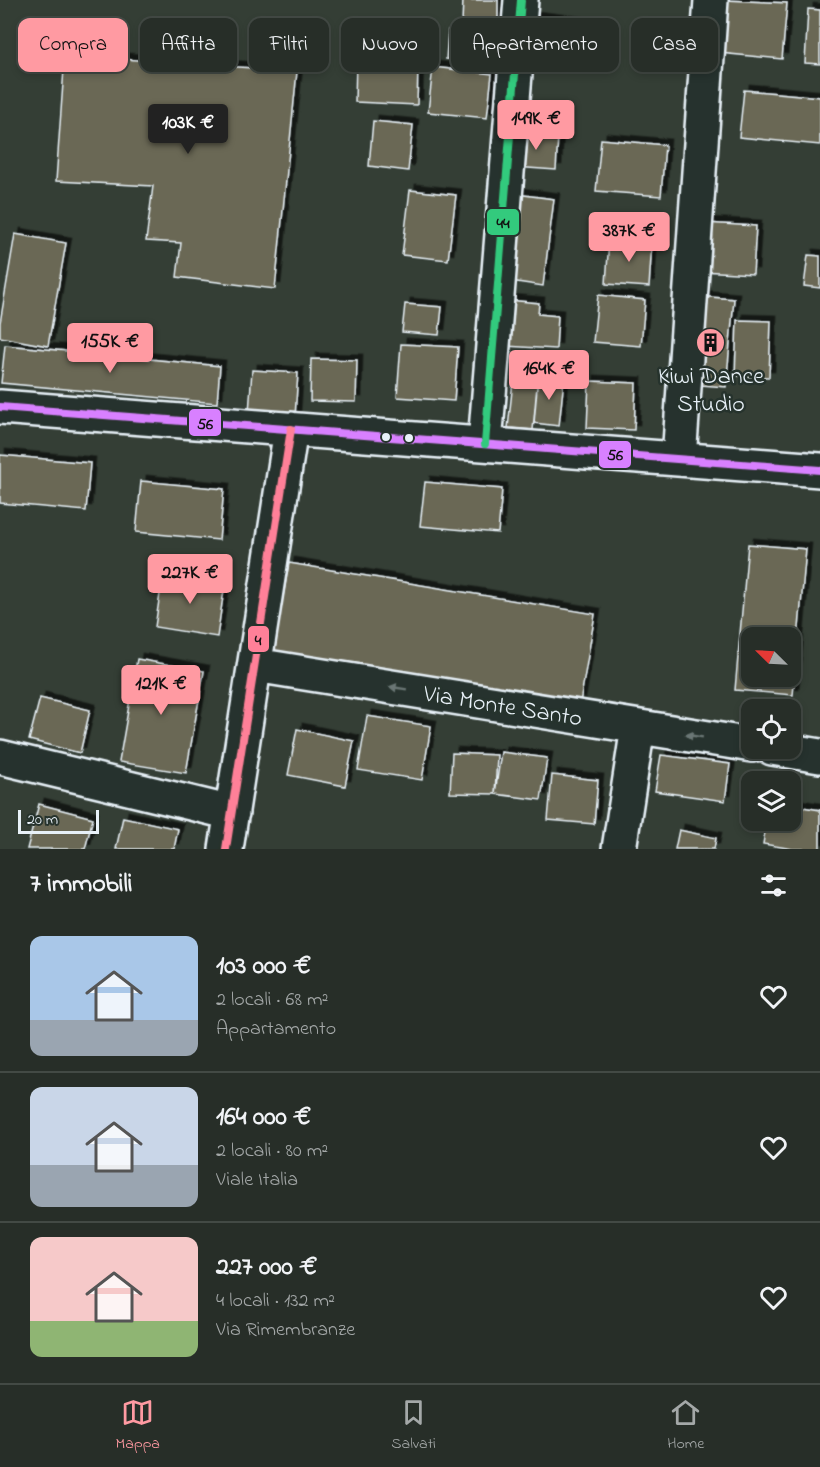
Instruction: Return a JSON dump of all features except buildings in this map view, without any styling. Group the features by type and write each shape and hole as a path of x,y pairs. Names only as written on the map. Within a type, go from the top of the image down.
{"street":[{"path":"485,444 521,0"},
{"path":"679,459 711,0"},
{"path":"0,407 820,471"},
{"path":"226,849 291,429"},
{"name":"Via Monte Santo","path":"255,665 741,743"},
{"path":"619,849 638,727"},
{"path":"801,753 820,756"},
{"path":"0,757 232,813"}],"transit line":[{"name":"44","path":"485,444 521,0"},
{"name":"56","path":"0,407 820,470"},
{"name":"4","path":"226,849 291,429"}],"place":[{"name":"Kiwi Dance Studio","path":"711,342"}]}
